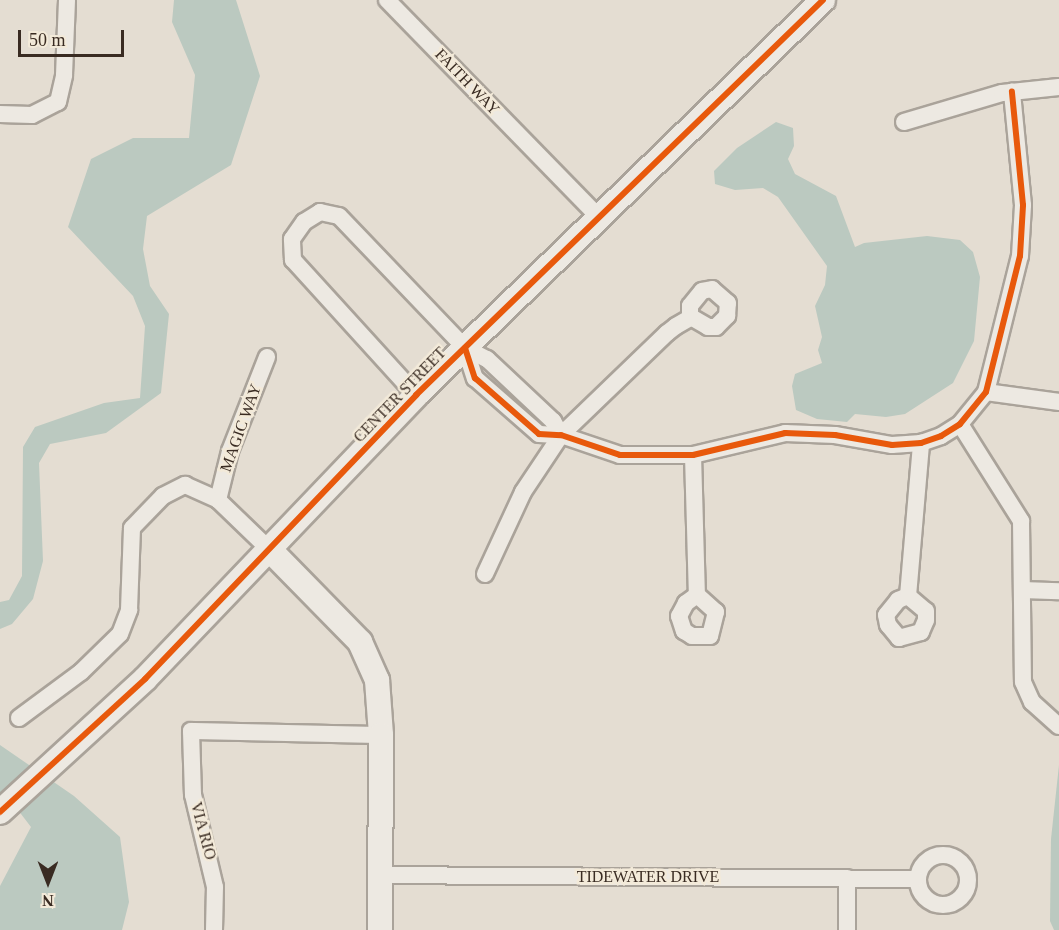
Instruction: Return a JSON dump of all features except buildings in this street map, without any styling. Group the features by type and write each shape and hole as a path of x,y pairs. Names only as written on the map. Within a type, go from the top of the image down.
{"street":[{"path":"0,114 32,115 52,107 61,93 64,75 67,0"},
{"name":"FAITH WAY","path":"387,0 599,217"},
{"name":"CENTER STREET","path":"0,812 60,754 145,679 416,395 823,0"},
{"path":"904,122 1012,92 1059,87"},
{"path":"465,348 475,378 500,404 539,434 561,435 620,455 646,458 693,454 785,433 836,435 892,445 921,443 960,424 986,392 1020,256 1023,226 1012,92"},
{"path":"416,395 293,260 292,239 304,222 320,212 339,216 465,348 487,359 554,421 561,435"},
{"path":"485,574 523,492 561,435 667,333 690,318"},
{"name":"MAGIC WAY","path":"218,500 230,451 267,357"},
{"path":"986,392 1059,402"},
{"path":"960,424 1021,521 1023,682 1032,702 1059,726"},
{"path":"908,596 921,443"},
{"path":"693,454 697,595"},
{"path":"19,718 81,672 120,634 129,610 132,528 162,496 185,485 218,500 360,642 377,680 381,735 380,930"},
{"path":"1022,590 1059,591"},
{"name":"VIA RIO","path":"214,930 215,887 193,795 191,731 381,735"},
{"name":"TIDEWATER DRIVE","path":"380,875 916,879"},
{"path":"847,878 847,930"}],"shaded area":[{"path":"174,0 236,0 260,76 231,165 147,216 143,249 150,286 169,314 161,393 106,433 50,444 39,463 43,561 33,599 12,624 0,629 0,602 9,600 22,576 23,447 35,427 104,403 140,398 145,326 133,296 68,227 91,159 133,138 189,138 195,75 172,22"},
{"path":"776,122 793,128 794,146 788,159 795,174 836,196 855,247 864,243 927,236 960,240 973,252 980,277 974,341 953,383 905,414 886,417 855,414 847,422 817,419 796,410 792,386 795,374 822,363 818,350 822,337 815,306 825,285 827,266 778,197 763,188 735,190 715,184 714,171 737,148"},
{"path":"0,745 74,796 120,837 129,902 122,930 0,930 0,886 31,827 8,797 0,795"},
{"path":"1059,765 1059,930 1054,930 1050,921 1051,839"}],"cycle path":[{"path":"0,812 145,679 416,395 823,0"},
{"path":"465,348 475,378 539,434 561,435 620,455 693,455 785,433 835,435 892,445 921,443 941,436 960,424 986,392 1020,256 1023,205 1012,92"}]}
